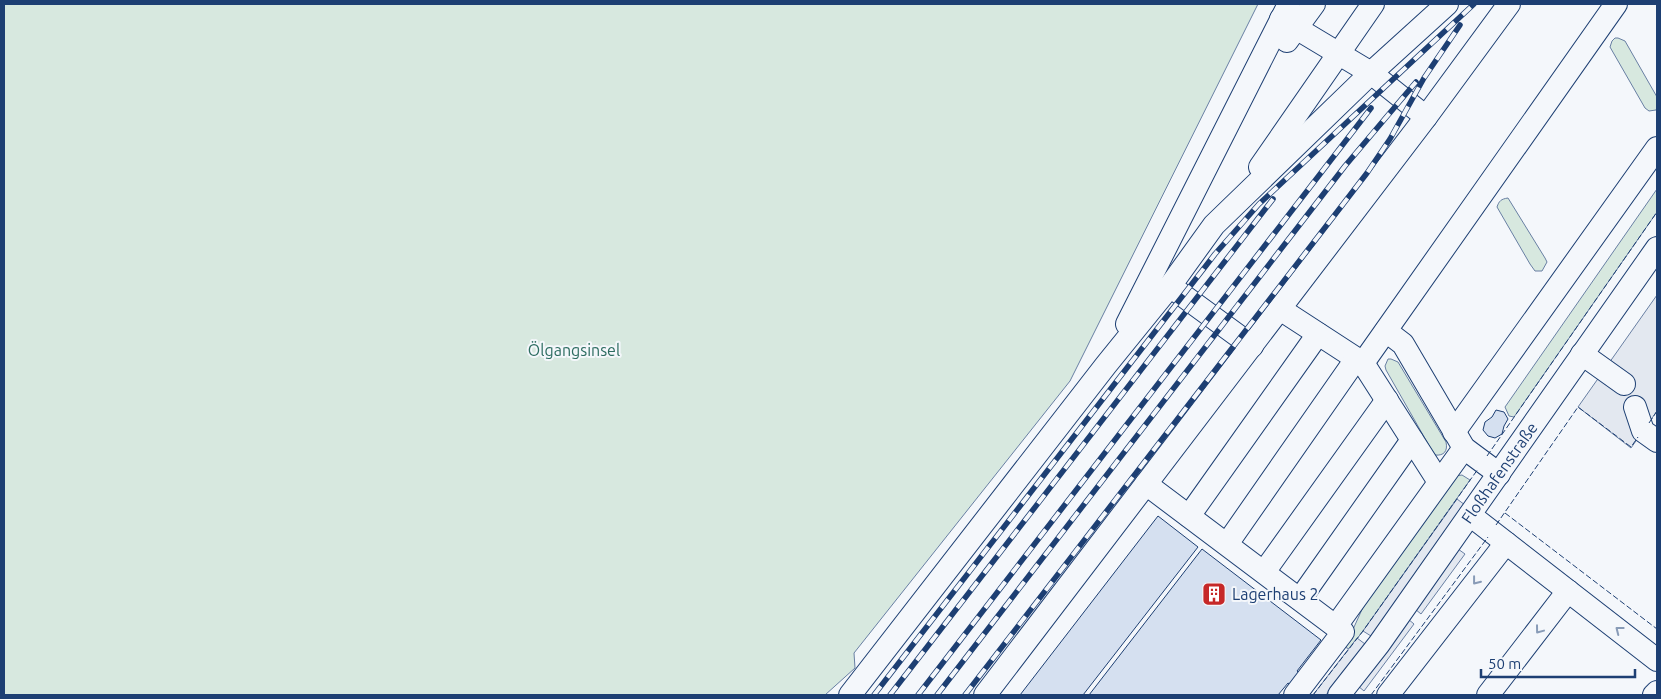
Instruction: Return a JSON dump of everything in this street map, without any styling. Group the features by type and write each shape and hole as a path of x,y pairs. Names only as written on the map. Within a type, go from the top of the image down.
{"street":[{"path":"1106,365 1231,119 1289,17 1314,4"},
{"path":"1229,211 1373,4"},
{"path":"1393,53 1427,4"},
{"path":"850,695 1106,365 1170,286 1214,225 1371,73 1447,4"},
{"path":"985,695 1280,310 1509,4"},
{"path":"1227,544 1359,361 1386,331 1616,4"},
{"path":"1289,17 1339,54 1371,73 1426,117"},
{"path":"1336,626 1440,482 1459,440 1657,148"},
{"name":"Floßhafenstraße","path":"1339,695 1379,644 1657,248"},
{"path":"1170,286 1252,346"},
{"path":"1280,310 1359,361 1440,482"},
{"path":"1386,331 1403,344 1459,440 1499,474"},
{"path":"1189,516 1318,334"},
{"path":"1582,354 1624,384"},
{"path":"1264,572 1386,400"},
{"path":"1635,407 1643,431 1657,441"},
{"path":"1300,599 1412,440"},
{"path":"1146,484 1344,632 1295,695"},
{"path":"1470,515 1657,660"},
{"path":"1388,695 1506,543"},
{"path":"1488,695 1568,591"},
{"path":"1654,695 1657,692"}],"green space":[{"name":"Ölgangsinsel","path":"4,4 1258,4 1070,381 854,653 855,668 825,695 4,695"},
{"path":"1615,38 1625,41 1657,97 1656,110 1649,111 1645,108 1610,47"},
{"path":"1657,189 1657,212 1514,417 1509,416 1505,407"},
{"path":"1508,198 1547,262 1542,271 1535,271 1530,264 1497,207 1501,201"},
{"path":"1388,359 1398,362 1446,442 1443,454 1435,455 1431,449 1386,370 1385,366"},
{"path":"1462,475 1470,480 1363,631 1349,649 1345,647 1364,605 1455,476"}],"shaded area":[{"path":"1657,295 1657,411 1631,448 1578,407"},
{"path":"1457,499 1465,505 1371,636 1363,631"},
{"path":"1458,549 1465,554 1421,614 1415,609"},
{"path":"1408,619 1414,624 1364,691 1358,686"},
{"path":"1357,638 1365,644 1326,695 1313,695"}],"building":[{"path":"1496,410 1504,412 1508,419 1502,434 1495,438 1488,436 1483,430 1485,422 1492,417"},
{"path":"1158,516 1198,547 1083,695 1020,695"},
{"name":"Lagerhaus 2","path":"1202,549 1321,640 1297,671 1303,676 1294,687 1288,683 1278,695 1089,695"}],"railway":[{"path":"874,695 1215,254 1259,204 1474,4"},
{"path":"965,695 1367,173 1390,139 1424,78 1460,25"},
{"path":"937,695 1345,166 1416,82"},
{"path":"918,695 1371,108"},
{"path":"890,695 1273,199"}],"fence":[{"path":"1487,456 1657,212"},
{"path":"1496,525 1578,407 1631,447 1638,437"},
{"path":"1649,423 1657,411"},
{"path":"1313,695 1363,631 1478,469"},
{"path":"1505,513 1657,629"},
{"path":"1371,695 1488,537"}],"place":[{"name":"Lagerhaus 2","path":"1214,594"}]}
